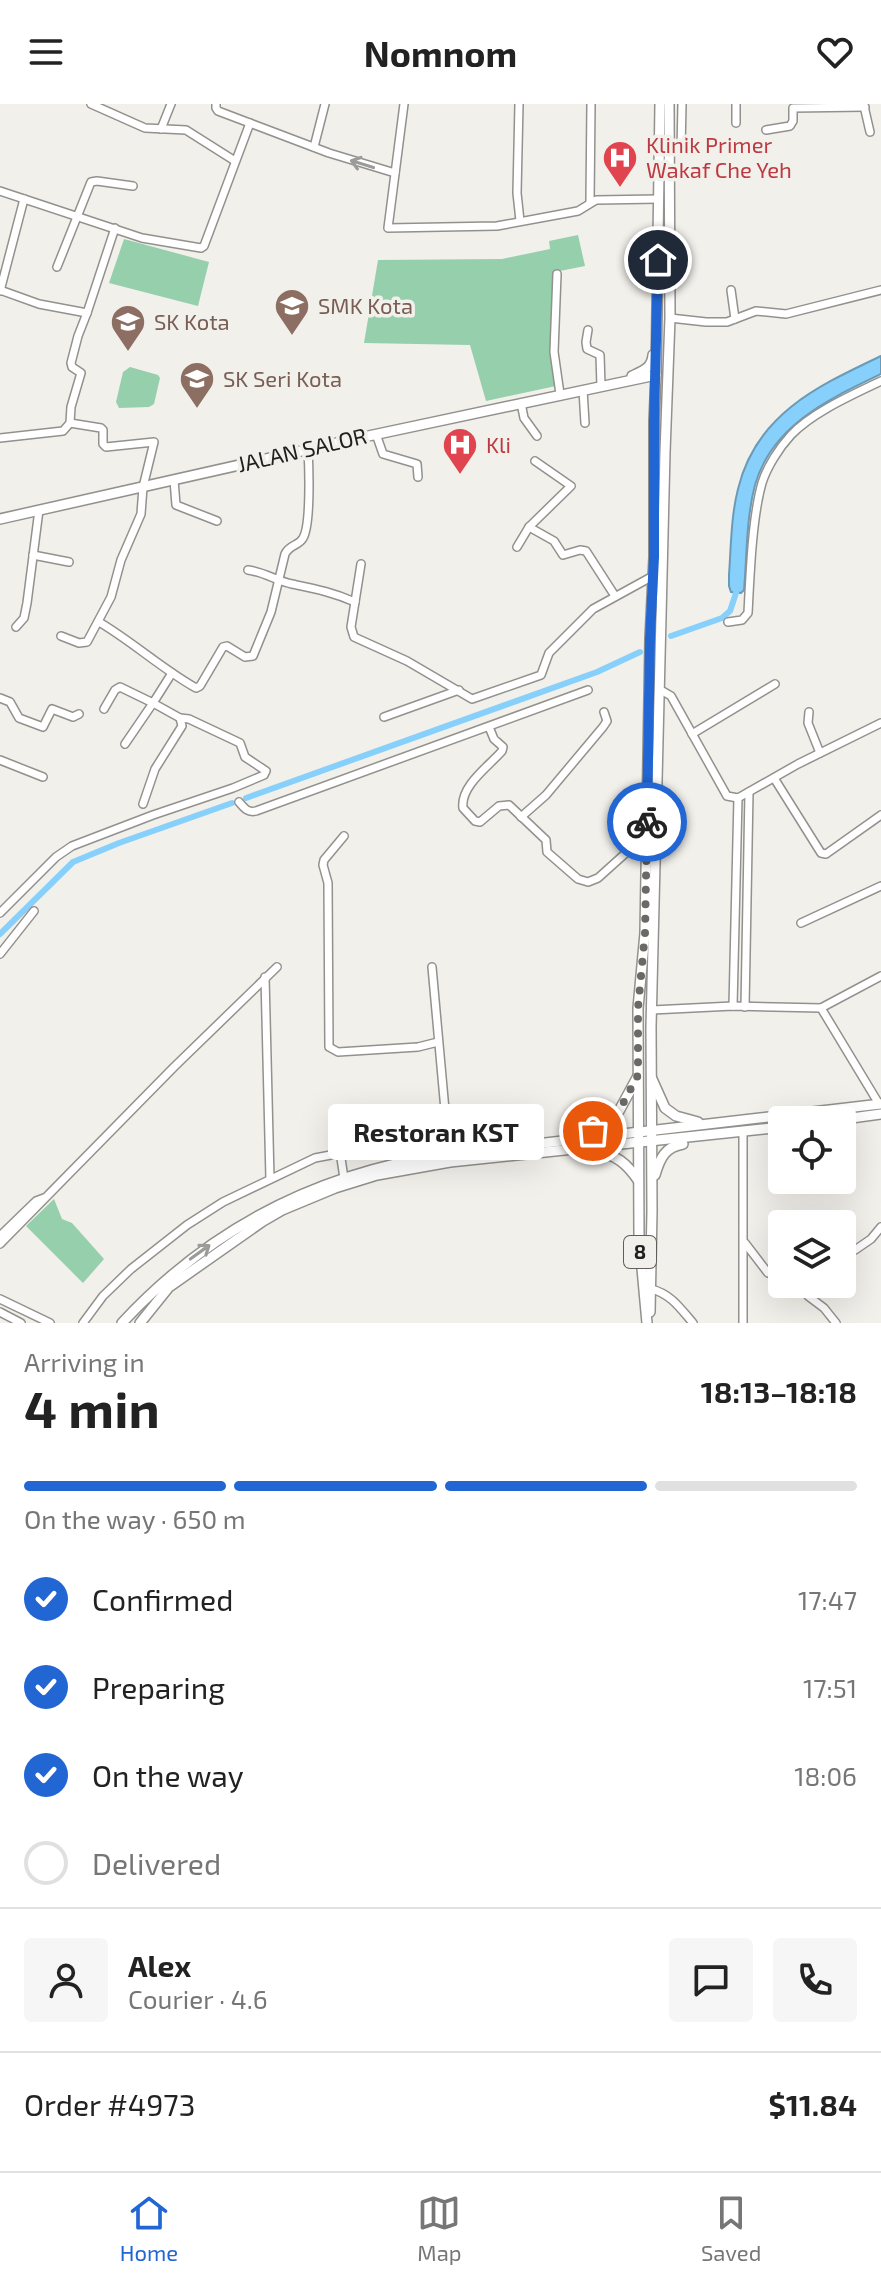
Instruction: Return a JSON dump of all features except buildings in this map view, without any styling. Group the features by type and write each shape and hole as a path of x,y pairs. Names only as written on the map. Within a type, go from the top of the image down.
{"main road":[{"name":"8","path":"648,1323 639,1236 638,1008 645,933 660,104"},
{"name":"8","path":"648,1323 651,1289 650,1076 670,318 669,104"},
{"path":"665,452 663,384 656,375 663,362 668,263"},
{"path":"632,376 651,364 657,320"},
{"name":"JALAN SALOR","path":"604,386 632,376 656,375"},
{"name":"JALAN SALOR","path":"0,519 376,434 656,375"},
{"path":"622,382 638,382 646,386 651,395 654,421"},
{"path":"583,1138 619,1111 638,1075"},
{"path":"650,1076 665,1108 676,1116 706,1124"},
{"path":"856,1114 880,1107"},
{"path":"122,1323 159,1285 222,1236 299,1195 344,1178 413,1159 449,1154 880,1107"},
{"path":"130,1323 169,1287 263,1221 302,1201 377,1175 477,1159 768,1128"},
{"path":"651,1181 662,1155 670,1147 705,1136"},
{"path":"585,1149 617,1157 638,1180"},
{"path":"140,1323 169,1287"}],"street":[{"path":"91,104 137,125 192,132 235,161"},
{"path":"161,129 171,104"},
{"path":"216,104 218,111 329,153 395,173"},
{"path":"314,147 325,104"},
{"path":"404,104 388,228 497,226 578,211 590,201 659,199"},
{"path":"519,104 517,193 520,221"},
{"path":"590,201 591,104"},
{"path":"668,150 681,150 682,104"},
{"path":"736,104 736,123"},
{"path":"766,130 790,126 793,106 864,106 870,132"},
{"path":"669,121 681,122"},
{"path":"0,191 142,238 192,247 204,246 250,123"},
{"path":"57,267 91,182 133,186"},
{"path":"24,199 0,291 39,304 87,313"},
{"path":"0,438 63,431 70,423 71,407 81,373 71,363 115,228"},
{"path":"557,274 554,352 560,394"},
{"path":"731,290 735,319"},
{"path":"670,318 720,323 756,311 779,315 881,290"},
{"path":"588,330 587,349 600,355 604,386"},
{"path":"728,622 742,620 748,613 761,486 772,462 799,428 846,398 881,381"},
{"path":"583,390 585,423"},
{"path":"521,403 524,418 537,436"},
{"path":"61,636 79,643 87,642 111,597 121,560 141,514 143,487 154,442 106,447 101,428 70,423"},
{"path":"376,434 383,454 417,464 418,477"},
{"path":"99,622 172,673 199,687 223,647 227,646 245,657 253,656 271,612 287,549 304,537 309,492 308,449"},
{"path":"517,547 529,527 571,486 535,461"},
{"path":"174,480 176,505 217,521"},
{"path":"16,627 24,618 39,510"},
{"path":"529,527 554,541 563,555 586,551 615,596"},
{"path":"33,555 69,562"},
{"path":"361,564 351,627 354,637 407,661 472,699 541,675 549,653 593,609 653,576"},
{"path":"248,570 288,583 320,588 355,602"},
{"path":"125,744 172,673"},
{"path":"692,734 775,684"},
{"path":"0,913 56,857 72,846 264,775 266,771 245,757 240,743 189,719 180,718 120,687 104,709"},
{"path":"659,689 671,696 727,796 738,798 881,723"},
{"path":"384,717 459,690"},
{"path":"239,802 251,812 256,811 588,690"},
{"path":"0,698 10,702 19,718 43,727 52,709 73,717 79,714"},
{"path":"521,817 546,795 603,727 607,721 604,712"},
{"path":"809,712 808,723 820,753"},
{"path":"143,804 155,769 182,726 180,718"},
{"path":"489,727 494,739 503,747 464,794 463,808 475,821 480,822 502,805 509,805 546,840 551,856 578,879 588,882 598,878 647,834"},
{"path":"0,760 43,777"},
{"path":"774,778 821,853 826,854 881,815"},
{"path":"745,1007 749,792"},
{"path":"733,1006 738,798"},
{"path":"344,836 323,865 328,883 329,1047 338,1052 418,1047 438,1042"},
{"path":"801,923 881,886"},
{"path":"0,954 34,911"},
{"path":"0,1244 277,967"},
{"path":"432,967 449,1154"},
{"path":"652,1010 733,1006 821,1008 881,976"},
{"path":"265,977 270,1179"},
{"path":"821,1008 880,1107"},
{"path":"83,1323 116,1283 187,1225 223,1202 315,1158 357,1150 446,1124"},
{"path":"743,1131 743,1323"},
{"path":"340,1152 344,1178"},
{"path":"0,1236 36,1201 44,1198"},
{"path":"856,1249 881,1227"},
{"path":"744,1241 768,1273"},
{"path":"651,1289 671,1298 693,1323"},
{"path":"811,1298 836,1323"},
{"path":"0,1299 50,1323"},
{"path":"0,1312 21,1323"}],"green space":[{"path":"578,235 585,266 555,272 551,351 556,386 486,401 470,345 364,343 378,260 502,259 550,249 549,241"},
{"path":"124,239 209,262 198,306 109,283"},
{"path":"130,367 160,378 154,404 149,407 119,408 116,402 123,372"},
{"path":"54,1199 62,1219 72,1223 104,1259 83,1283 26,1226"}],"water":[{"path":"881,356 881,374 805,416 775,446 763,464 755,485 748,524 744,590 741,593 731,592 729,575 736,499 747,463 759,441 775,422 813,391"}],"waterway":[{"path":"671,636 722,618 730,611 736,593"},
{"path":"246,798 597,672 640,652"},
{"path":"0,934 73,862 232,803"}],"way so far":[{"path":"593,1131 619,1111 638,1075 647,822"}],"place":[{"name":"Klinik Primer Wakaf Che Yeh","path":"620,189"},
{"name":"SMK Kota","path":"292,337"},
{"name":"SK Kota","path":"128,353"},
{"name":"SK Seri Kota","path":"197,410"},
{"name":"Kli","path":"460,476"},
{"name":"Restoran KST","path":"593,1131"}],"route":[{"path":"647,822 658,260"}]}
